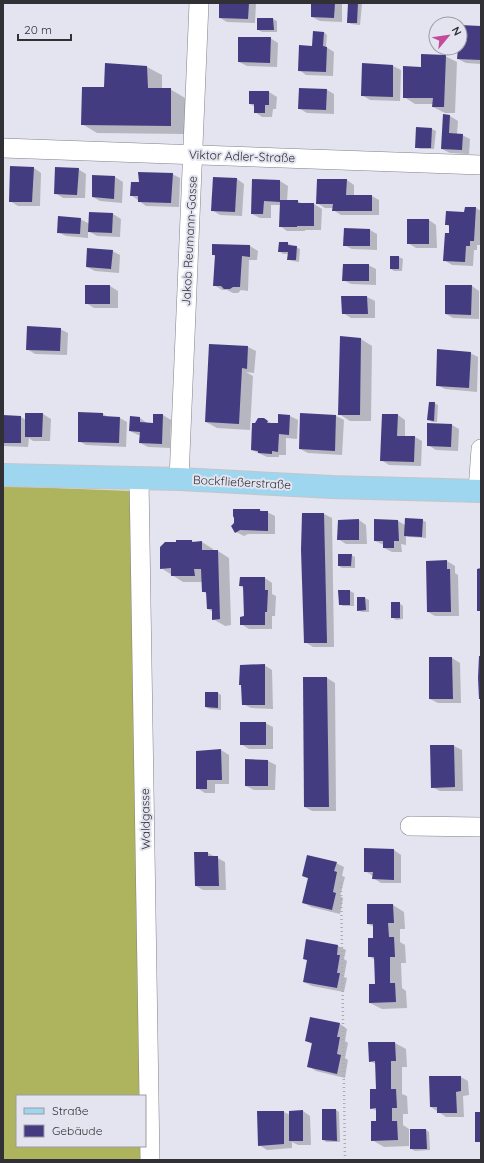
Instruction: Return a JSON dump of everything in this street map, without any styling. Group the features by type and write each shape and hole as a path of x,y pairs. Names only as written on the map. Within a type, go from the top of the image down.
{"main road":[{"name":"Bockfließerstraße","path":"3,475 179,479 480,491"}],"street":[{"name":"Jakob Reumann-Gasse","path":"179,479 199,3"},
{"name":"Viktor Adler-Straße","path":"3,148 481,165"},
{"path":"480,491 481,449"},
{"name":"Waldgasse","path":"139,478 150,1160"},
{"path":"410,826 481,827"}],"path":[{"path":"341,883 345,1160"}],"green space":[{"path":"3,486 132,491 142,1095 16,1095 16,1147 143,1147 143,1160 3,1160"}],"building":[{"path":"219,3 249,3 248,19 219,18"},
{"path":"311,3 335,3 334,18 311,17"},
{"path":"348,3 358,3 357,23 347,23"},
{"path":"257,18 273,18 274,30 257,30"},
{"path":"468,25 481,26 481,60 457,59 457,56 468,56"},
{"path":"313,31 324,32 323,46 327,47 326,72 298,71 299,45 312,46"},
{"path":"238,37 271,37 270,63 238,62"},
{"path":"421,54 428,54 428,56 446,56 444,107 432,107 433,98 403,98 403,66 421,67"},
{"path":"105,63 147,66 148,88 171,88 171,126 81,125 82,87 104,87"},
{"path":"362,63 393,65 393,97 361,96"},
{"path":"299,88 327,89 326,110 298,109"},
{"path":"249,91 269,91 269,105 265,105 265,113 254,113 254,104 249,104"},
{"path":"443,114 450,115 449,133 463,134 462,150 441,149"},
{"path":"416,127 432,128 431,148 415,148"},
{"path":"10,166 34,167 32,202 9,202"},
{"path":"55,167 79,168 77,195 54,194"},
{"path":"138,172 173,173 171,203 138,202 138,196 130,196 131,182 139,182"},
{"path":"92,175 115,176 114,199 92,197"},
{"path":"213,177 237,178 235,212 211,211"},
{"path":"252,179 280,180 280,200 298,200 298,203 314,203 314,226 279,227 280,202 264,201 263,214 251,214"},
{"path":"317,179 347,179 346,195 372,195 372,211 332,211 333,204 316,204"},
{"path":"465,207 476,207 474,241 470,241 470,246 466,246 465,262 443,261 445,233 449,233 449,225 445,225 446,211 464,212"},
{"path":"89,212 113,213 112,233 88,232"},
{"path":"58,216 81,218 80,234 57,233"},
{"path":"407,219 429,219 429,244 407,244"},
{"path":"344,228 370,229 370,246 343,246"},
{"path":"279,242 288,242 288,245 297,246 296,260 287,260 288,252 278,252"},
{"path":"212,244 250,245 250,257 242,256 240,287 224,289 221,286 213,286 215,255 212,255"},
{"path":"87,248 113,250 111,269 86,267"},
{"path":"390,256 399,256 399,269 390,269"},
{"path":"343,264 369,264 369,281 342,281"},
{"path":"85,285 110,285 110,304 85,304"},
{"path":"445,285 472,285 471,315 445,314"},
{"path":"341,296 367,296 368,314 342,314"},
{"path":"27,326 61,328 60,351 26,350"},
{"path":"340,336 361,338 360,415 338,415"},
{"path":"209,344 248,346 247,369 242,368 239,424 205,422"},
{"path":"437,349 471,352 469,388 436,386"},
{"path":"429,402 435,402 434,421 427,420"},
{"path":"78,412 103,413 103,416 120,417 119,443 78,442"},
{"path":"25,413 43,413 42,437 25,437"},
{"path":"300,413 336,415 335,451 299,449"},
{"path":"153,414 163,414 162,444 139,443 140,432 129,431 130,416 140,417 140,422 153,423"},
{"path":"278,414 290,415 289,435 279,434 278,452 272,451 272,454 258,453 258,451 251,450 252,423 255,423 258,418 264,418 268,421 267,423 278,423"},
{"path":"382,414 398,414 397,436 415,436 414,462 380,461"},
{"path":"3,415 21,416 21,443 3,443"},
{"path":"427,423 452,424 451,447 427,446"},
{"path":"233,509 260,509 260,511 268,511 268,531 240,530 235,533 231,526 234,523"},
{"path":"302,513 324,513 327,643 304,643 301,550"},
{"path":"405,518 423,519 422,537 404,536"},
{"path":"359,519 359,540 337,540 338,520"},
{"path":"374,519 398,520 399,541 394,541 394,548 383,548 383,541 374,541"},
{"path":"176,540 192,540 192,542 202,541 202,550 218,550 220,619 212,620 212,609 207,609 206,592 202,592 201,569 194,569 195,576 171,576 171,568 160,569 160,547 165,542 176,542"},
{"path":"338,554 352,554 351,566 338,566"},
{"path":"447,560 447,569 450,569 451,612 427,612 426,561"},
{"path":"481,568 481,611 477,611 477,569"},
{"path":"240,577 265,577 265,590 268,590 265,625 240,625 240,617 244,616 243,586 239,586"},
{"path":"338,590 350,590 350,605 339,605"},
{"path":"357,597 365,597 366,610 357,611"},
{"path":"391,602 400,602 400,618 391,618"},
{"path":"479,656 481,656 481,699 479,699 478,678"},
{"path":"429,657 452,657 453,699 429,699"},
{"path":"265,664 265,705 242,705 241,685 239,685 240,665"},
{"path":"303,677 327,677 329,807 304,807"},
{"path":"205,692 218,692 218,708 205,707"},
{"path":"240,722 266,722 266,745 240,745"},
{"path":"430,745 454,745 455,787 431,788"},
{"path":"221,749 222,780 207,780 207,789 196,789 196,751"},
{"path":"245,759 268,760 268,786 245,786"},
{"path":"364,848 394,849 394,880 372,879 373,872 364,872"},
{"path":"194,852 208,852 208,856 218,856 219,886 195,886"},
{"path":"307,855 337,862 334,871 337,872 333,892 336,893 332,910 302,903 308,878 302,876"},
{"path":"367,904 393,904 394,923 388,923 389,937 394,937 395,957 390,957 390,983 395,983 396,1002 369,1003 369,984 375,984 374,957 368,957 368,938 373,938 373,924 367,924"},
{"path":"306,939 338,945 337,955 340,955 337,973 340,973 337,988 303,982 307,960 303,959"},
{"path":"310,1017 340,1023 337,1037 340,1037 337,1054 341,1055 337,1074 307,1067 312,1043 305,1041"},
{"path":"368,1042 395,1042 396,1061 391,1061 391,1089 396,1089 397,1108 392,1108 392,1121 397,1121 398,1140 371,1141 371,1121 376,1121 376,1108 370,1109 370,1089 376,1089 375,1061 369,1062"},
{"path":"429,1076 461,1076 461,1091 456,1092 457,1113 437,1113 437,1107 430,1107"},
{"path":"322,1109 336,1109 337,1141 322,1140"},
{"path":"303,1110 303,1141 289,1141 289,1111"},
{"path":"257,1111 284,1111 284,1144 258,1146"},
{"path":"475,1112 481,1112 481,1142 475,1142"},
{"path":"410,1129 426,1129 427,1149 410,1149"}]}
